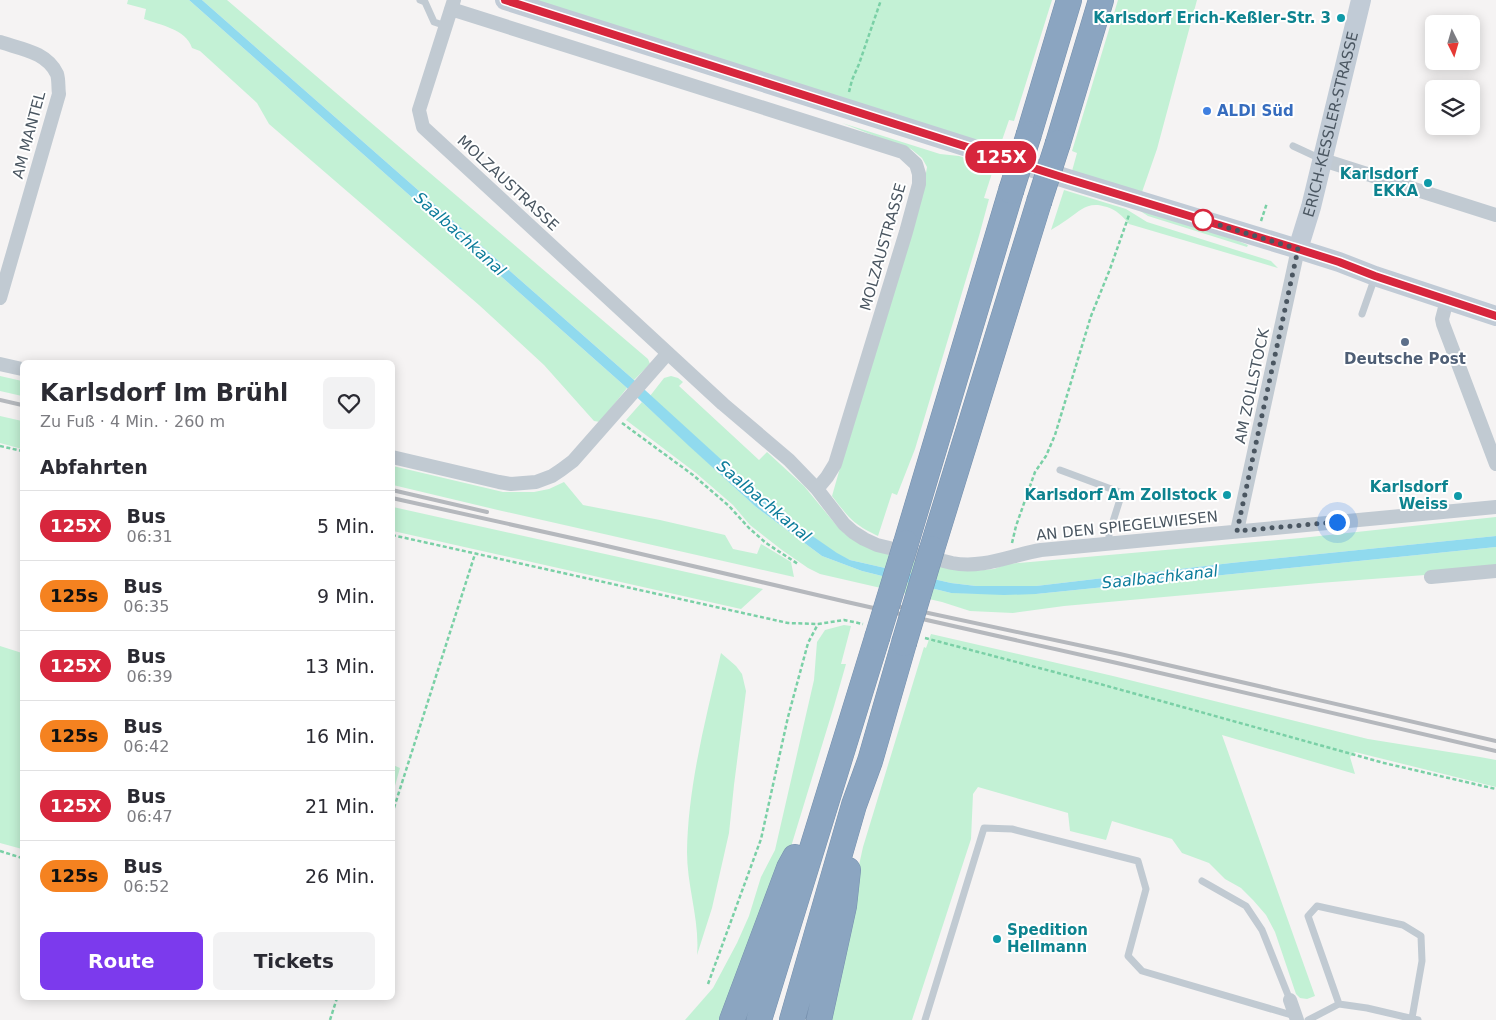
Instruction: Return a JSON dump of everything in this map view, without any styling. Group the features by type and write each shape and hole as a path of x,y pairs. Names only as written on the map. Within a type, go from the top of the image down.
{"highway":[{"path":"792,1020 854,805 911,640 917,549 1011,192 1069,0"},
{"path":"759,1020 827,800 874,632 917,549 1058,143 1101,0"},
{"path":"732,1020 789,868 827,800"},
{"path":"819,1020 844,906 854,805"}],"street":[{"path":"505,0 1068,179 1339,262 1375,276 1496,316"},
{"name":"ERICH-KESSLER-STRASSE","path":"1298,249 1323,160 1361,0"},
{"name":"MOLZAUSTRASSE","path":"816,489 835,464 919,184 916,164 903,152 453,5 419,110 423,126 723,404 789,460 853,532 877,545 917,549"},
{"name":"AM MANTEL","path":"0,42 38,54 50,62 58,76 59,94 0,298"},
{"path":"1323,160 1496,215"},
{"name":"AM ZOLLSTOCK","path":"1237,531 1298,249"},
{"path":"1448,300 1442,319 1443,324 1496,464"},
{"path":"395,458 512,484 536,482 552,476 573,461 668,353"},
{"path":"0,364 20,369"},
{"name":"AN DEN SPIEGELWIESEN","path":"917,549 964,565 993,562 1025,553 1496,507"},
{"path":"1431,577 1496,571"},
{"path":"1290,1000 1300,1019"}],"lane":[{"path":"420,0 425,2 434,22 446,26"},
{"path":"1292,146 1323,160"},
{"path":"1362,314 1375,276"},
{"path":"1060,470 1122,493 1109,534 1109,544"},
{"path":"925,1020 984,828 1012,829 1138,861 1146,889 1128,956 1142,971 1300,1019 1340,1004 1415,1019 1422,961 1421,936 1403,925 1317,906 1308,916 1340,1004"},
{"path":"1202,881 1246,906 1262,930 1290,1000"}],"path":[{"path":"845,108 852,80 881,0"},
{"path":"1008,558 1016,526 1035,472 1046,456 1055,435 1091,316 1131,209"},
{"path":"613,416 693,475 729,506 766,543 798,564"},
{"path":"0,446 20,451"},
{"path":"395,536 788,623 818,624 844,620 874,632"},
{"path":"395,804 475,554"},
{"path":"708,984 762,839 788,717 808,643 818,624"},
{"path":"911,640 945,643 1384,763 1496,790"},
{"path":"0,851 20,857"},
{"path":"330,1020 336,1000"}],"green space":[{"path":"128,0 189,0 627,388 600,422 594,421 544,365 479,305 269,124 257,103 200,51 192,48 184,36 172,29 144,19 146,9 127,4"},
{"path":"202,0 227,0 648,359 650,364 634,380"},
{"path":"526,0 1052,0 1014,121 1009,120 999,149"},
{"path":"1118,0 1197,0 1157,149 1142,192 1072,171 1077,153 1072,151"},
{"path":"842,123 940,154 959,156 994,167 984,198 989,199 979,236 915,449 897,495 892,493 878,536 852,520 832,496 924,185 927,167 922,158 911,149"},
{"path":"1064,190 1126,209 1147,222 1271,261 1278,268 1129,224 1122,216 1110,208 1100,205 1081,209 1051,230"},
{"path":"1134,207 1223,235 1248,245 1247,247 1148,216"},
{"path":"0,376 20,381 20,396 0,391"},
{"path":"671,376 683,382 679,386 759,460 767,452 804,486 845,534 951,569 970,571 994,569 1007,564 1301,538 1496,517 1496,536 1231,563 1036,586 976,586 951,583 850,560 837,554 782,515 650,396 664,378"},
{"path":"642,402 756,507 822,556 862,571 951,593 1036,594 1496,547 1496,568 1064,606 1013,613 970,611 942,602 820,574 808,568 750,525 733,505 696,473 626,420"},
{"path":"0,416 20,421 20,448 0,443"},
{"path":"395,466 503,492 534,492 549,489 564,482 583,505 725,535 733,549 757,554 761,544 791,562 794,577 395,485"},
{"path":"395,507 763,589 741,609 395,531"},
{"path":"844,625 851,626 841,664 846,664 834,706 790,850 726,1020 685,1020 713,988 749,916 761,877 775,850 814,680 817,642 825,630"},
{"path":"931,634 1113,676 1368,739 1496,760 1496,787 1355,752 1350,757 1355,774 1222,735 1315,996 1307,999 1300,998 1296,994 1275,932 1266,915 1241,888 1225,879 1209,863 1182,853 1172,839 1112,821 1106,840 1070,831 1068,813 978,787 973,794 971,839 912,1020 825,1020 863,847 924,647 926,648"},
{"path":"0,646 20,652 20,848 0,843"},
{"path":"721,653 742,674 746,691 729,833 712,908 697,955 697,929 687,852 688,827 694,777"},
{"path":"395,766 400,768 395,786"}],"water":[{"name":"Saalbachkanal","path":"189,0 202,0 634,380 782,515 850,560 951,583 976,586 1036,586 1231,563 1496,536 1496,547 1036,594 1004,595 951,593 862,571 822,556 756,507 627,388"}],"railway":[{"path":"0,400 20,405"},
{"path":"395,491 487,512"},
{"path":"395,499 1496,751"},
{"path":"891,605 1120,654 1496,741"}],"bus line":[{"name":"125X","path":"505,0 1068,179 1339,262 1375,276 1496,316"}],"place":[{"name":"Karlsdorf Erich-Keßler-Str. 3","path":"1341,18"},
{"name":"ALDI Süd","path":"1207,111"},
{"name":"Karlsdorf EKKA","path":"1428,183"},
{"name":"Deutsche Post","path":"1405,342"},
{"name":"Karlsdorf Am Zollstock","path":"1227,495"},
{"name":"Karlsdorf Weiss","path":"1458,496"},
{"name":"Spedition Hellmann","path":"997,939"}],"route":[{"path":"1203,220 1298,249 1237,531 1337,522"}]}
